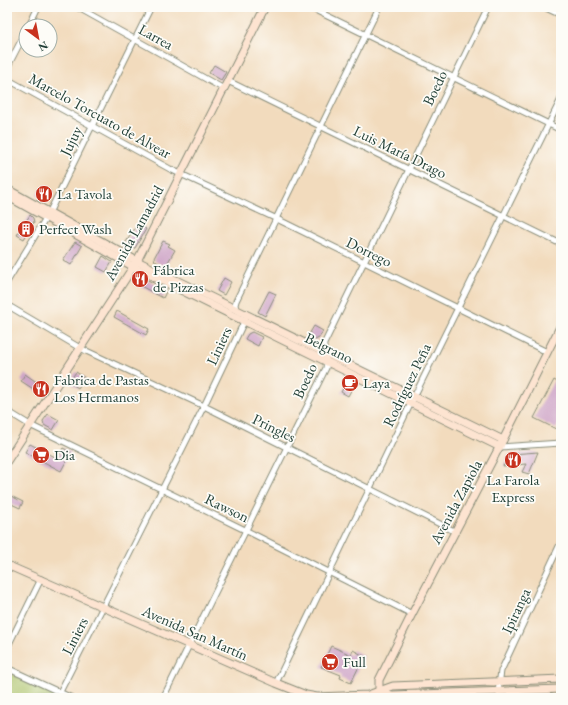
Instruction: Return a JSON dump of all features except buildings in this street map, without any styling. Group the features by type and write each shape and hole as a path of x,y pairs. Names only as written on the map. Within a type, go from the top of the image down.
{"main road":[{"name":"Avenida Lamadrid","path":"7,461 136,264 265,7"},
{"path":"7,189 48,215 136,264"},
{"path":"7,196 48,215"},
{"name":"Belgrano","path":"136,264 325,353 413,400 502,444"},
{"name":"Belgrano","path":"136,264 242,320 327,362 413,400"},
{"name":"Avenida Zapiola","path":"379,692 379,680 412,614 502,444 561,325"},
{"name":"Avenida San Martín","path":"7,565 311,697 368,695 393,686 561,679"},
{"name":"Avenida San Martín","path":"379,692 392,695 561,689"}],"street":[{"path":"33,18 38,7"},
{"name":"Larrea","path":"77,7 224,89"},
{"name":"Jujuy","path":"7,282 48,215 151,7"},
{"path":"309,7 561,130"},
{"name":"Liniers","path":"60,692 204,406 242,326 242,320 236,310 236,301 277,220 364,35 379,7"},
{"name":"Boedo","path":"163,698 326,368 327,362 324,344 488,7"},
{"path":"544,7 561,15"},
{"path":"7,68 18,47"},
{"name":"Marcelo Torcuato de Alvear","path":"7,78 181,174"},
{"name":"Luis María Drago","path":"228,81 561,244"},
{"name":"Rodríguez Peña","path":"276,683 561,99"},
{"name":"Dorrego","path":"181,174 547,352"},
{"name":"Pringles","path":"7,306 80,348 204,406 456,532"},
{"name":"Rawson","path":"7,411 30,425 245,530 412,614"},
{"name":"Belgrano","path":"502,444 514,446 561,442"},
{"name":"Ipiranga","path":"498,692 501,670 561,542"},
{"path":"7,648 41,579"},
{"path":"7,668 72,698"}],"green space":[{"path":"7,672 62,697 64,698 7,698"}],"place":[{"name":"La Tavola","path":"44,194"},
{"name":"Perfect Wash","path":"26,229"},
{"name":"Fábrica de Pizzas","path":"140,279"},
{"name":"Laya","path":"350,383"},
{"name":"Fabrica de Pastas Los Hermanos","path":"41,389"},
{"name":"Dia","path":"41,455"},
{"name":"La Farola Express","path":"513,460"},
{"name":"Full","path":"330,662"}]}
